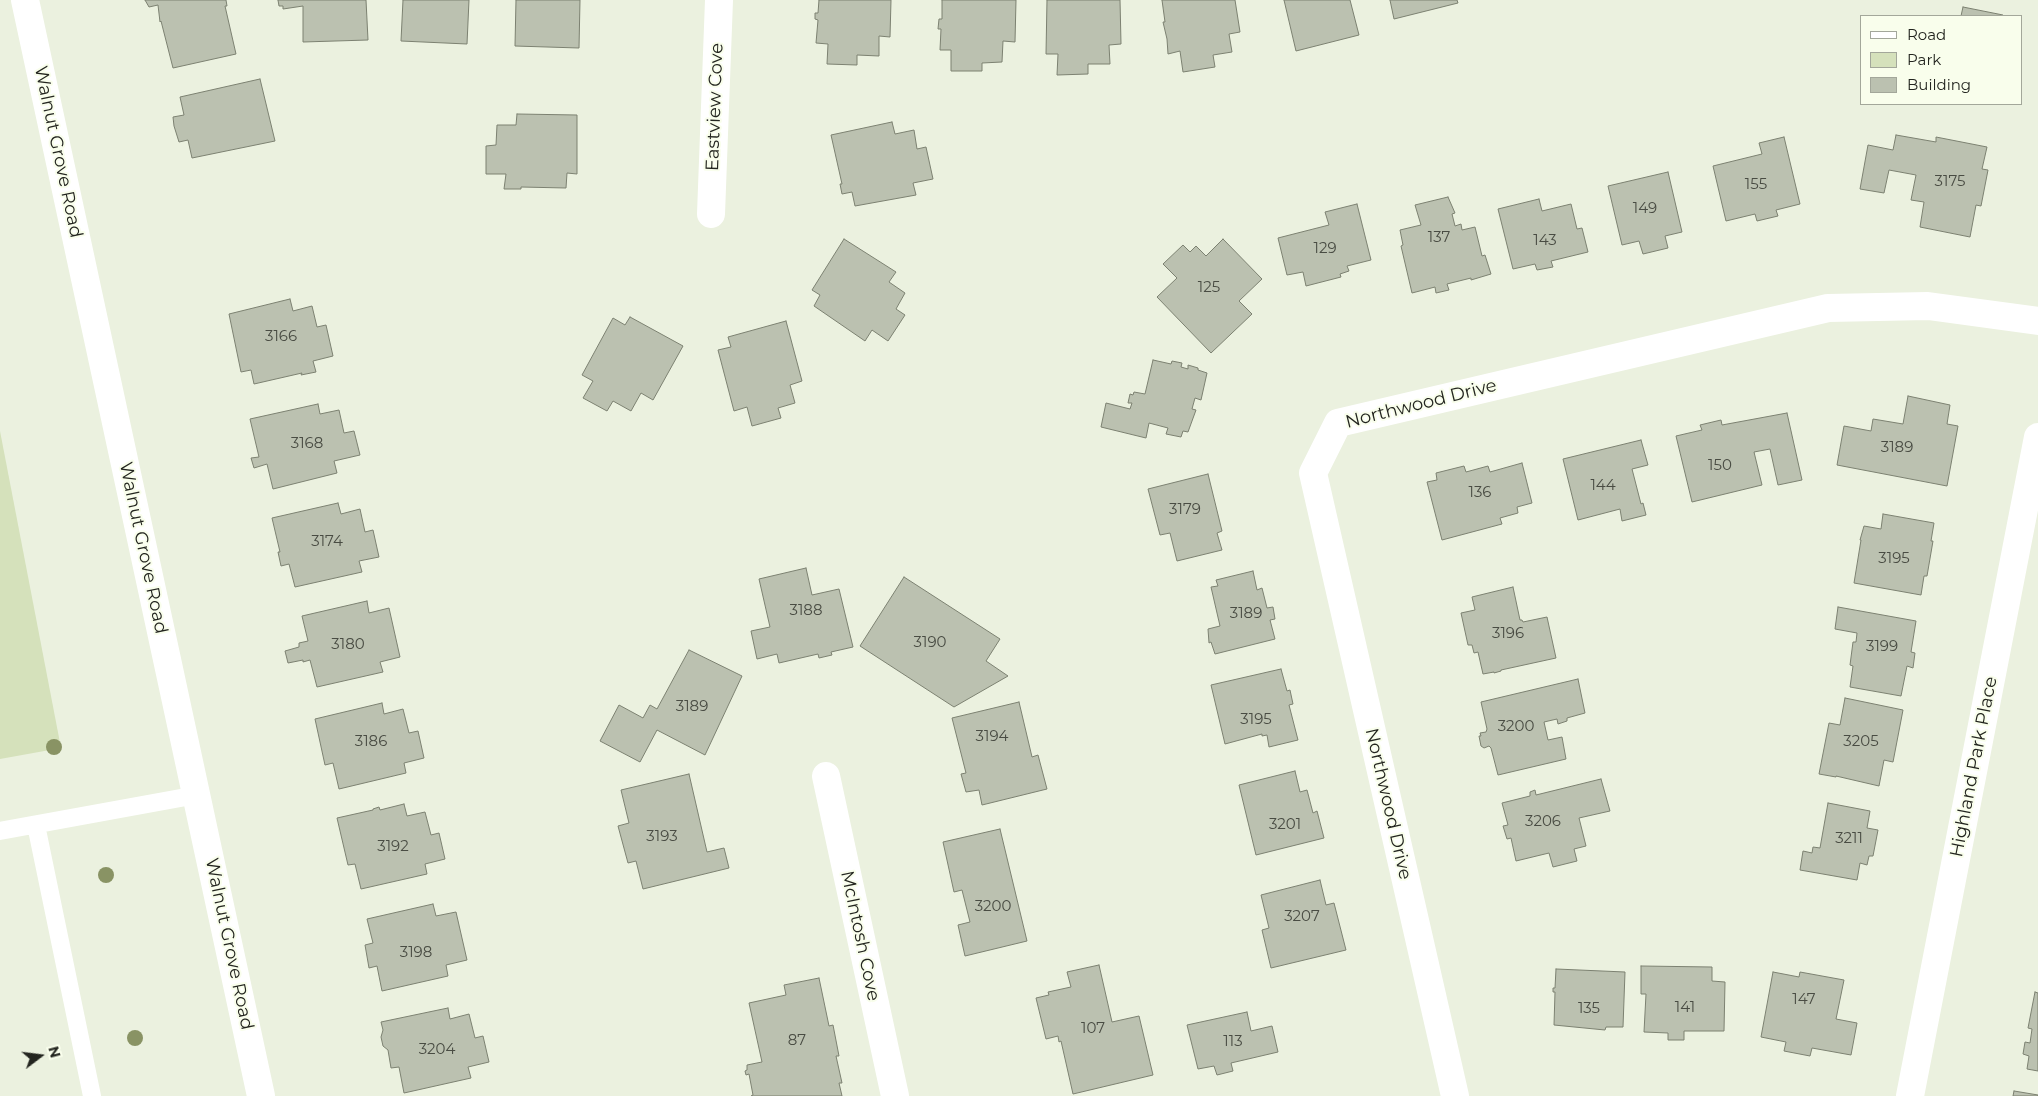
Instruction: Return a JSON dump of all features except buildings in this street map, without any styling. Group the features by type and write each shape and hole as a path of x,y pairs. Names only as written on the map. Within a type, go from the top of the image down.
{"street":[{"name":"Walnut Grove Road","path":"25,0 261,1096"},
{"name":"Eastview Cove","path":"711,214 719,0"},
{"name":"Northwood Drive","path":"1455,1096 1313,473 1338,423 1828,308 1928,306 2038,321"},
{"name":"Highland Park Place","path":"1910,1096 2038,438"},
{"name":"McIntosh Cove","path":"826,776 895,1096"}],"lane":[{"path":"0,831 196,795"},
{"path":"36,825 92,1096"}],"green space":[{"path":"0,431 61,748 0,759"}]}
